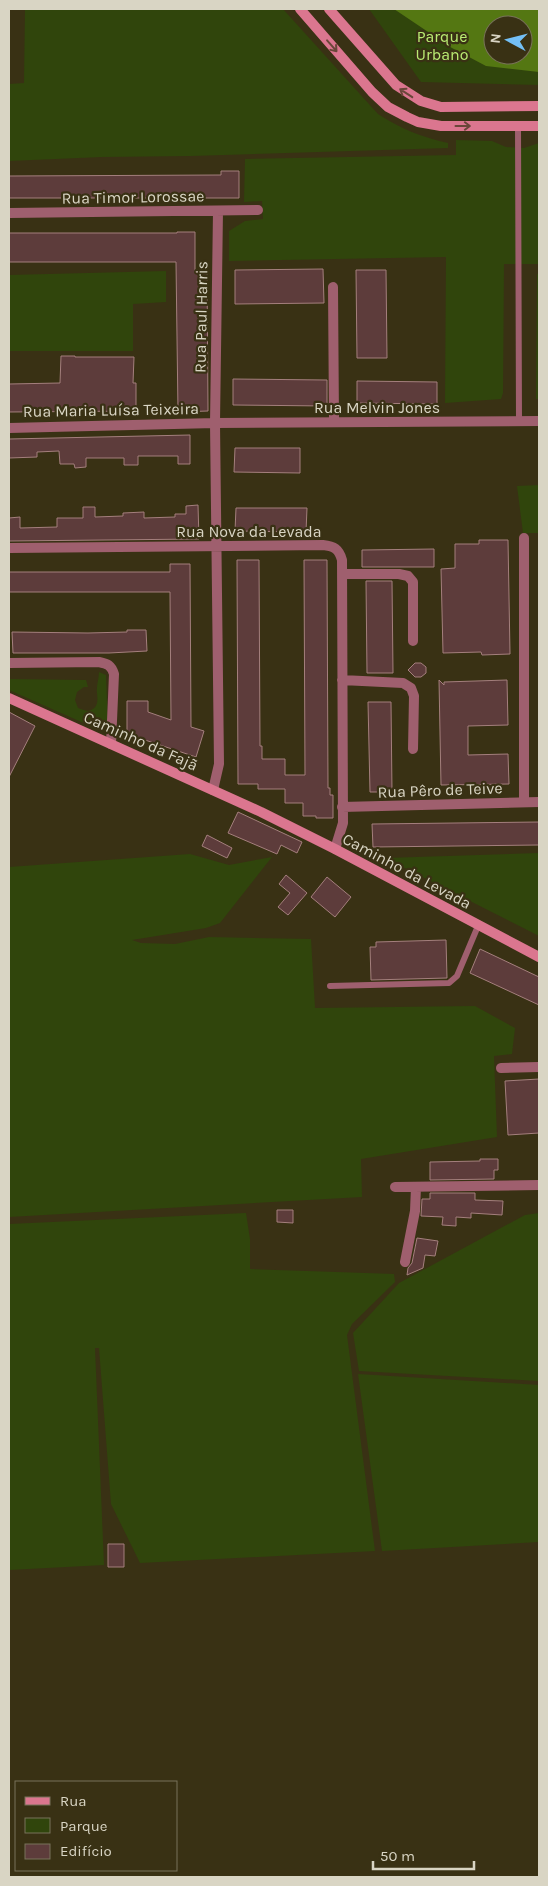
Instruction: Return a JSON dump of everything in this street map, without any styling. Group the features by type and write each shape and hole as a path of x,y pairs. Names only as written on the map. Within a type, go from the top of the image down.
{"street":[{"path":"300,9 372,92 397,112 418,122 441,126 539,126"},
{"path":"328,9 396,85 421,101 441,107 539,106"},
{"name":"Rua Timor Lorossae","path":"9,213 258,210"},
{"name":"Rua Paul Harris","path":"213,790 219,764 215,423 218,211"},
{"path":"333,287 334,422"},
{"name":"Rua Melvin Jones","path":"215,423 539,421"},
{"name":"Rua Maria Luísa Teixeira","path":"9,428 215,423"},
{"path":"524,538 524,802"},
{"name":"Rua Nova da Levada","path":"9,548 332,546 339,552 342,560 342,823 335,848"},
{"path":"342,574 399,574 408,576 413,582 414,641"},
{"path":"9,663 108,664 114,674 111,744"},
{"path":"342,680 403,683 411,688 414,696 413,749"},
{"name":"Caminho da Fajã","path":"9,698 261,812"},
{"name":"Rua Pêro de Teive","path":"342,807 539,802"},
{"name":"Caminho da Levada","path":"261,812 335,848 539,957"},
{"path":"501,1068 539,1067"},
{"path":"395,1187 539,1186"},
{"path":"405,1262 414,1211 416,1187"}],"lane":[{"path":"518,126 519,421"},
{"path":"330,986 449,983 457,976 478,926"}],"green space":[{"path":"25,9 283,9 378,114 412,132 448,143 448,148 9,161 9,84 24,83"},
{"name":"Parque Urbano","path":"369,9 539,9 539,85 421,82"},
{"path":"394,9 539,9 539,72 484,65 533,65 533,15 483,15 483,64 452,48"},
{"path":"456,140 492,141 506,147 524,148 539,143 539,264 504,264 503,393 501,399 445,403 446,257 229,261 229,231 245,221 263,219 262,201 244,202 245,159 456,155"},
{"path":"166,271 166,302 133,304 133,351 9,351 9,275"},
{"path":"537,274 539,274 539,399 536,399"},
{"path":"539,485 539,533 523,533 517,486"},
{"path":"99,672 106,675 107,732 9,690 9,679 86,680 88,687 84,687 77,692 75,700 78,708 87,711 93,709 96,705"},
{"path":"539,853 539,936 385,858"},
{"path":"190,854 229,865 272,857 220,923 206,928 132,940 141,943 175,944 209,937 311,939 315,1008 475,1006 515,1028 512,1054 494,1056 497,1137 361,1159 362,1197 9,1217 9,867"},
{"path":"246,1213 250,1239 250,1269 394,1274 395,1282 352,1324 347,1335 375,1551 140,1563 111,1504 99,1348 95,1348 104,1565 9,1570 9,1224"},
{"path":"539,1213 539,1381 359,1371 353,1333 399,1283 525,1215"},
{"path":"358,1374 539,1385 539,1542 382,1551"}],"building":[{"path":"221,171 239,171 239,198 9,198 9,176 221,175"},
{"path":"195,232 195,272 207,272 208,411 178,412 176,262 9,262 9,233"},
{"path":"323,269 324,303 235,304 235,270"},
{"path":"356,270 386,270 387,358 357,358"},
{"path":"61,356 134,357 133,383 136,383 136,411 9,412 9,384 60,383"},
{"path":"233,379 327,380 327,406 233,405"},
{"path":"357,381 437,382 437,404 357,403"},
{"path":"190,435 190,464 178,464 178,456 138,456 138,465 124,465 124,458 86,458 86,467 75,468 74,464 60,464 59,451 37,452 37,457 9,458 9,439"},
{"path":"235,448 300,448 300,473 234,472"},
{"path":"198,505 199,539 9,541 9,518 20,517 20,528 57,527 57,518 83,518 83,507 95,507 95,517 123,516 123,513 144,512 144,518 175,517 175,514 186,514 186,506"},
{"path":"236,508 307,508 306,532 235,531"},
{"path":"479,540 508,540 510,654 482,655 481,652 443,653 441,569 455,568 455,544 479,544"},
{"path":"434,549 434,567 362,567 362,550"},
{"path":"237,560 259,560 260,746 262,746 262,759 285,759 285,775 305,775 304,560 327,560 328,788 330,788 330,795 333,795 333,818 303,816 303,803 285,803 285,789 258,789 258,784 238,784"},
{"path":"170,564 190,564 191,727 204,731 196,757 127,734 127,701 148,701 148,712 171,720 170,592 9,592 9,572 170,572"},
{"path":"366,581 392,581 393,673 367,673"},
{"path":"127,630 146,630 147,651 13,653 12,632 88,633 127,632"},
{"path":"415,663 421,663 426,667 426,673 421,677 415,677 408,670"},
{"path":"439,680 444,685 444,682 507,680 508,725 468,726 468,755 508,754 509,784 441,785"},
{"path":"368,702 391,702 392,792 370,792"},
{"path":"9,712 35,726 9,777"},
{"path":"238,812 302,842 297,853 281,845 277,854 228,833"},
{"path":"539,822 539,845 373,847 372,824"},
{"path":"207,835 232,848 227,858 202,846"},
{"path":"286,875 307,893 288,915 278,907 290,893 279,884"},
{"path":"327,877 351,897 335,917 311,897"},
{"path":"446,940 447,978 371,980 370,947 376,947 376,942"},
{"path":"480,949 539,977 539,1005 470,973"},
{"path":"539,1079 539,1133 508,1135 505,1081"},
{"path":"480,1159 498,1159 498,1170 494,1170 494,1179 430,1180 430,1162 480,1161"},
{"path":"430,1193 475,1193 475,1200 503,1201 502,1215 471,1213 471,1218 456,1217 456,1226 442,1225 443,1217 421,1216 422,1199 430,1199"},
{"path":"277,1210 293,1210 293,1223 277,1222"},
{"path":"417,1238 438,1241 435,1256 425,1255 423,1268 407,1275 408,1268 412,1263"},
{"path":"108,1544 124,1544 124,1567 108,1567"}]}
